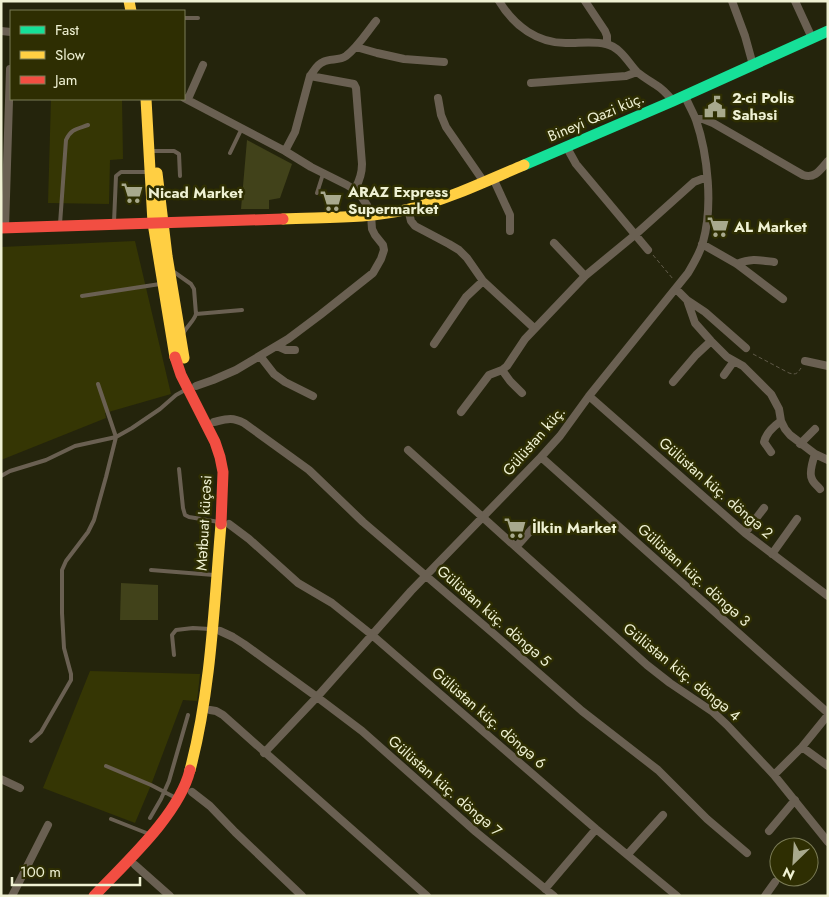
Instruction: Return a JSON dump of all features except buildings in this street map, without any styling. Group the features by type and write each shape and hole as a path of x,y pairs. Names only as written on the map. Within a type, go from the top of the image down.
{"main road":[{"name":"Bineyi Qazi küç.","path":"3,228 371,215 408,209 446,198 685,96 828,31"},
{"name":"Mətbuat küçəsi","path":"94,896 158,839 177,815 185,793 207,709 208,672 216,630 225,523 231,491 229,456 223,440 192,387 181,375 174,352 162,283 154,151 147,100"},
{"name":"Mətbuat küçəsi","path":"147,100 150,172 158,223 169,269 185,361 192,387 220,457 223,472 225,523"},
{"name":"Mətbuat küçəsi","path":"105,896 185,793"}],"street":[{"path":"499,1 518,25 542,39 550,42 607,44 620,52 638,72 662,89 673,101"},
{"path":"585,1 605,31 607,44"},
{"path":"732,1 753,65"},
{"path":"795,1 812,38"},
{"path":"285,151 295,132 310,76 323,61 346,56 356,47 376,21"},
{"path":"356,47 404,59 444,62"},
{"path":"192,387 236,370 320,316 364,281 376,268 384,250 383,244 372,229 371,215 367,205 355,189 323,174 285,151 186,99 204,65"},
{"path":"3,228 10,69"},
{"path":"531,82 626,76 638,72"},
{"path":"310,76 354,84 356,88 362,175 355,189"},
{"name":"Gülüstan küç.","path":"264,753 426,576 560,436 589,396 678,287 696,260 702,244 707,217 707,177 704,151 696,119 685,96"},
{"path":"438,98 441,115 446,127 488,180 510,215 510,231"},
{"path":"696,119 703,119 718,125 809,177 816,175 828,161"},
{"path":"566,146 576,164 648,250"},
{"path":"461,412 488,375 507,366 534,328 585,276 636,234 694,182 707,177"},
{"path":"408,209 415,226 459,250 482,280 534,328"},
{"path":"554,244 585,276"},
{"path":"702,244 737,264 783,299"},
{"path":"737,264 755,259 774,262"},
{"path":"434,344 466,297 482,280"},
{"path":"678,287 687,300 696,323 711,342 720,351 743,366 771,394 779,409 785,429 790,435 815,454 828,460"},
{"path":"687,300 705,312 746,348"},
{"path":"673,382 696,355 711,342"},
{"path":"276,346 286,350 295,350"},
{"path":"260,356 274,374 285,382 313,396"},
{"path":"724,375 734,361"},
{"path":"805,361 828,366"},
{"path":"502,370 522,393"},
{"name":"Gülüstan küç. döngə 2","path":"589,396 745,533 828,596"},
{"name":"Gülüstan küç. döngə 5","path":"214,422 228,418 244,423 309,470 363,522 582,711 658,770 707,819 747,853"},
{"path":"771,452 764,442 765,437 782,421"},
{"path":"800,444 815,428"},
{"name":"Gülüstan küç. döngə 4","path":"408,450 647,665 713,712 727,725 774,775 828,842"},
{"path":"815,454 812,461 811,476 820,489"},
{"name":"Gülüstan küç. döngə 3","path":"541,457 828,714"},
{"path":"745,533 764,508"},
{"path":"772,554 797,519"},
{"name":"Gülüstan küç. döngə 6","path":"225,523 279,565 298,583 332,603 372,635 596,829 677,896"},
{"path":"516,547 532,529"},
{"name":"Gülüstan küç. döngə 7","path":"216,630 239,641 362,731 476,832 554,896"},
{"path":"207,709 222,715 428,896"},
{"path":"774,775 802,747 828,714"},
{"path":"802,747 828,766"},
{"path":"1,779 20,788"},
{"path":"185,793 200,797 302,896"},
{"path":"769,831 795,800"},
{"path":"628,854 663,815"},
{"path":"12,896 48,825"},
{"path":"545,888 596,829"},
{"path":"132,862 170,896"}],"lane":[{"path":"185,18 198,18"},
{"path":"60,226 66,140 73,130 88,125"},
{"path":"230,153 242,128"},
{"path":"154,151 174,151 179,154 180,176"},
{"path":"114,224 116,176 121,172 150,172"},
{"path":"317,193 323,174"},
{"path":"169,269 191,284 194,289 195,318 180,340"},
{"path":"82,296 162,283"},
{"path":"196,314 242,310"},
{"path":"30,741 41,732 70,680 71,674 64,648 62,570 94,520 116,437 98,384"},
{"path":"1,476 10,471 46,460 75,446 116,437 160,409 176,395 192,387"},
{"path":"179,469 185,515 225,523"},
{"path":"151,570 221,575"},
{"path":"174,655 172,635 176,630 193,628 216,630"},
{"path":"150,818 169,781 188,715"},
{"path":"106,766 164,791 185,793"},
{"path":"111,819 151,835"}],"path":[{"path":"648,250 678,287"},
{"path":"746,348 750,352 795,375 805,361"}],"shaded area":[{"path":"51,100 122,100 123,159 110,160 109,204 48,203"},
{"path":"247,140 292,164 280,198 269,200 269,209 241,209"},
{"path":"135,241 171,394 105,413 106,418 1,460 1,247"},
{"path":"121,583 158,585 158,620 120,620"},
{"path":"90,671 200,674 197,701 183,700 135,823 43,788"}],"traffic: fast":[{"path":"524,165 673,101 828,31"}],"traffic: slow":[{"path":"129,1 131,10"},
{"path":"146,100 153,223 175,357"},
{"path":"283,219 362,216 409,209 453,195 524,165"},
{"path":"157,173 167,256 184,358"},
{"path":"190,770 203,710 207,679 221,524"}],"traffic: jam":[{"path":"1,228 283,219"},
{"path":"175,357 181,375 215,442 220,457 223,472 221,524"},
{"path":"94,896 150,838 163,821 175,804 190,770"}],"place":[{"name":"2-ci Polis Sahəsi","path":"715,107"},
{"name":"Nicad Market","path":"132,193"},
{"name":"ARAZ Express Supermarket","path":"331,201"},
{"name":"AL Market","path":"718,227"},
{"name":"İlkin Market","path":"515,528"}]}
